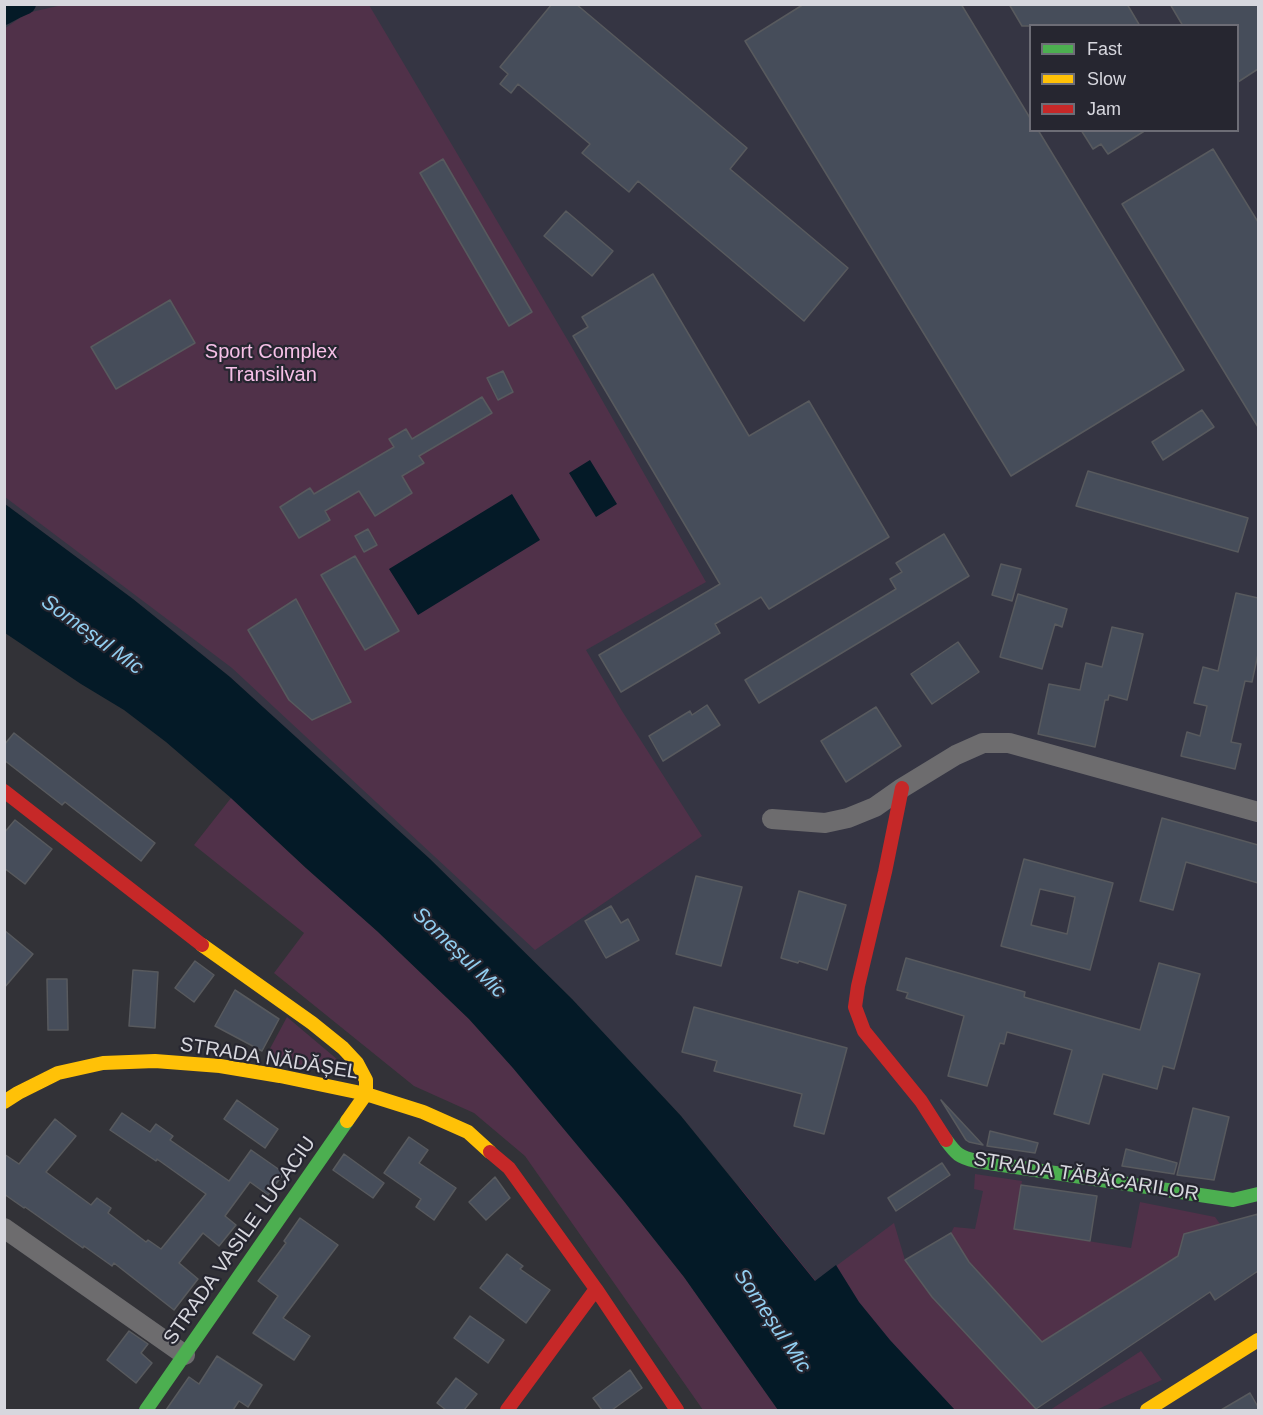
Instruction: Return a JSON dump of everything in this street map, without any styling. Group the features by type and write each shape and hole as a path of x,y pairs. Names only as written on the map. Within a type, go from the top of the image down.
{"street":[{"path":"772,819 825,823 848,818 875,807 956,755 983,743 1010,743 1258,812"},
{"name":"STRADA TĂBĂCARILOR","path":"902,788 855,1007 864,1031 921,1101 954,1151 961,1157 976,1161 1233,1200 1258,1194"},
{"path":"4,791 215,955 299,1013 343,1047 366,1076 368,1086 366,1094"},
{"name":"STRADA NĂDĂȘEL","path":"4,1102 58,1073 103,1063 155,1061 220,1066 366,1094 423,1112 468,1132 509,1168 596,1289 677,1410"},
{"name":"STRADA VASILE LUCACIU","path":"146,1410 366,1094"},
{"path":"4,1228 185,1355"},
{"path":"507,1410 596,1289"},
{"path":"1147,1410 1258,1340"}],"shaded area":[{"path":"5,5 1258,5 1258,1410 955,1410 836,1266 816,1281 681,1116 572,999 430,859 230,677 133,599 5,504"}],"green space":[{"name":"Sport Complex Transilvan","path":"62,5 369,5 570,344 706,582 586,650 702,836 535,950 232,668 5,497 4,29 27,13"},
{"path":"231,798 377,931 469,1019 513,1068 684,1277 778,1410 703,1410 525,1156 474,1113 414,1086 274,973 304,933 194,845"},
{"path":"287,1017 351,1071 349,1077 266,1056"},
{"path":"975,1174 1022,1181 1014,1229 1131,1248 1140,1202 1215,1217 1220,1224 1184,1234 1180,1246 1184,1252 1042,1342 969,1262 951,1233 954,1227 975,1229 983,1191 974,1189"},
{"path":"738,1185 816,1281 894,1223 905,1260 932,1297 1036,1409 877,1410"},
{"path":"1141,1351 1162,1380 1096,1410 1050,1410"}],"water":[{"path":"590,460 617,504 596,517 569,473"},
{"path":"512,494 540,540 418,615 389,569"},
{"name":"Someșul Mic","path":"5,504 133,599 230,677 430,859 572,999 681,1116 815,1281 836,1265 859,1302 890,1340 955,1410 778,1410 684,1277 513,1068 469,1019 377,931 166,742 124,710 5,633"}],"building":[{"path":"552,4 576,4 747,148 730,169 848,268 804,321 638,181 629,192 582,153 590,144 518,84 511,93 500,84 508,74 500,67"},
{"path":"804,4 961,4 1029,116 1029,132 1039,132 1184,370 1011,476 745,41"},
{"path":"1009,4 1127,4 1139,24 1029,24 1029,26 1022,26"},
{"path":"1170,4 1258,4 1258,69 1239,81 1239,24 1182,24"},
{"path":"1082,132 1143,132 1108,154 1101,144 1093,149"},
{"path":"1213,149 1258,222 1258,427 1122,204"},
{"path":"443,159 532,312 509,326 420,173"},
{"path":"566,211 613,251 592,276 544,236"},
{"path":"653,274 749,436 809,401 889,537 769,609 761,597 715,624 720,633 621,692 599,655 720,584 573,336 588,327 582,317"},
{"path":"170,300 195,343 116,389 91,347"},
{"path":"503,371 513,392 498,400 487,378"},
{"path":"482,397 492,413 419,456 424,463 402,476 412,493 375,516 359,491 325,511 330,520 299,538 280,507 310,488 314,494 394,447 389,439 406,429 412,439"},
{"path":"1202,410 1214,427 1163,460 1152,442"},
{"path":"1088,471 1248,518 1238,552 1076,506"},
{"path":"368,529 377,545 364,552 355,536"},
{"path":"944,534 969,576 759,703 745,680 896,589 890,579 902,572 896,563"},
{"path":"355,556 399,631 365,650 321,575"},
{"path":"1001,564 1021,569 1012,601 992,595"},
{"path":"1236,593 1258,598 1258,654 1252,682 1245,681 1231,742 1241,744 1235,769 1181,756 1187,732 1200,736 1207,706 1194,703 1203,667 1218,671"},
{"path":"1018,594 1067,609 1062,627 1055,624 1042,669 1000,657"},
{"path":"296,599 351,702 312,720 289,700 248,630"},
{"path":"1112,627 1143,634 1127,700 1109,695 1108,700 1105,700 1095,747 1038,734 1049,684 1080,690 1086,663 1102,667"},
{"path":"958,642 979,672 932,704 911,674"},
{"path":"707,705 720,725 663,761 649,736 690,711 692,715"},
{"path":"876,707 901,746 846,782 821,741"},
{"path":"14,733 155,843 141,861 65,802 62,805 4,760 4,745"},
{"path":"1162,818 1258,845 1258,883 1186,862 1173,910 1140,901"},
{"path":"15,820 52,849 25,884 4,868 4,833"},
{"path":"1024,859 1113,883 1090,970 1001,946","holes":["1040,889 1075,897 1067,934 1031,925"]},
{"path":"696,876 742,887 721,966 676,954"},
{"path":"799,891 846,905 827,970 781,958"},
{"path":"611,906 621,923 628,919 639,940 606,958 585,921"},
{"path":"4,930 33,954 4,988"},
{"path":"906,958 1025,992 1024,997 1140,1030 1159,963 1200,974 1174,1069 1163,1066 1157,1089 1103,1074 1089,1124 1054,1114 1072,1050 1007,1032 1004,1044 1000,1043 987,1086 948,1076 964,1016 906,998 908,993 897,990"},
{"path":"195,961 214,975 194,1002 175,988"},
{"path":"133,970 158,972 155,1028 129,1026"},
{"path":"47,979 67,979 68,1030 48,1030"},
{"path":"235,990 279,1019 262,1051 215,1026"},
{"path":"694,1007 847,1048 824,1134 794,1126 802,1094 714,1071 717,1061 682,1052"},
{"path":"237,1100 278,1129 265,1148 224,1119"},
{"path":"941,1100 983,1145 966,1140"},
{"path":"1193,1108 1229,1117 1214,1180 1177,1175"},
{"path":"122,1113 150,1132 156,1124 173,1136 170,1140 229,1181 251,1150 284,1173 268,1195 250,1182 225,1216 236,1225 219,1246 203,1233 179,1263 198,1279 174,1310 114,1263 112,1266 84,1246 83,1248 4,1194 4,1154 19,1164 55,1119 76,1136 46,1172 91,1205 97,1198 111,1208 108,1213 146,1242 148,1240 161,1249 206,1194 157,1159 156,1161 110,1130"},
{"path":"990,1131 1038,1143 1035,1153 987,1146"},
{"path":"409,1137 428,1150 419,1163 456,1188 434,1220 416,1207 421,1199 384,1173"},
{"path":"1126,1149 1177,1163 1174,1174 1122,1166"},
{"path":"344,1154 384,1183 373,1198 333,1170"},
{"path":"942,1163 950,1175 896,1211 888,1198"},
{"path":"495,1177 510,1198 486,1220 469,1202"},
{"path":"1021,1185 1097,1196 1090,1241 1014,1229"},
{"path":"1258,1214 1258,1271 1215,1300 1210,1292 1036,1409 932,1297 905,1260 951,1233 969,1262 1042,1342 1178,1256 1184,1234"},
{"path":"300,1218 338,1245 283,1318 310,1336 294,1360 253,1333 278,1296 258,1281 286,1243 284,1241"},
{"path":"507,1254 523,1266 520,1269 550,1290 526,1323 480,1288"},
{"path":"470,1316 504,1340 488,1363 454,1338"},
{"path":"129,1331 148,1344 141,1353 152,1363 136,1383 107,1360"},
{"path":"217,1356 262,1385 248,1407 239,1401 233,1410 166,1410 189,1377 199,1384"},
{"path":"630,1370 642,1388 612,1410 602,1410 593,1398"},
{"path":"456,1378 477,1394 464,1410 446,1410 437,1403"},
{"path":"1250,1393 1258,1410 1221,1410"}],"waterway":[{"path":"4,15 26,4"}],"traffic: fast":[{"path":"146,1410 347,1121"},
{"path":"946,1140 958,1154 976,1161 1233,1200 1258,1194"}],"traffic: slow":[{"path":"202,945 312,1023 343,1048 357,1063 366,1080 366,1094 347,1121"},
{"path":"4,1102 58,1073 103,1063 155,1061 220,1066 366,1094 423,1112 468,1132 490,1152"},
{"path":"1147,1410 1258,1340"}],"traffic: jam":[{"path":"902,788 855,1007 864,1031 921,1101 946,1140"},
{"path":"4,791 202,945"},
{"path":"490,1152 509,1168 596,1289 677,1410"},
{"path":"507,1410 596,1289"}]}
